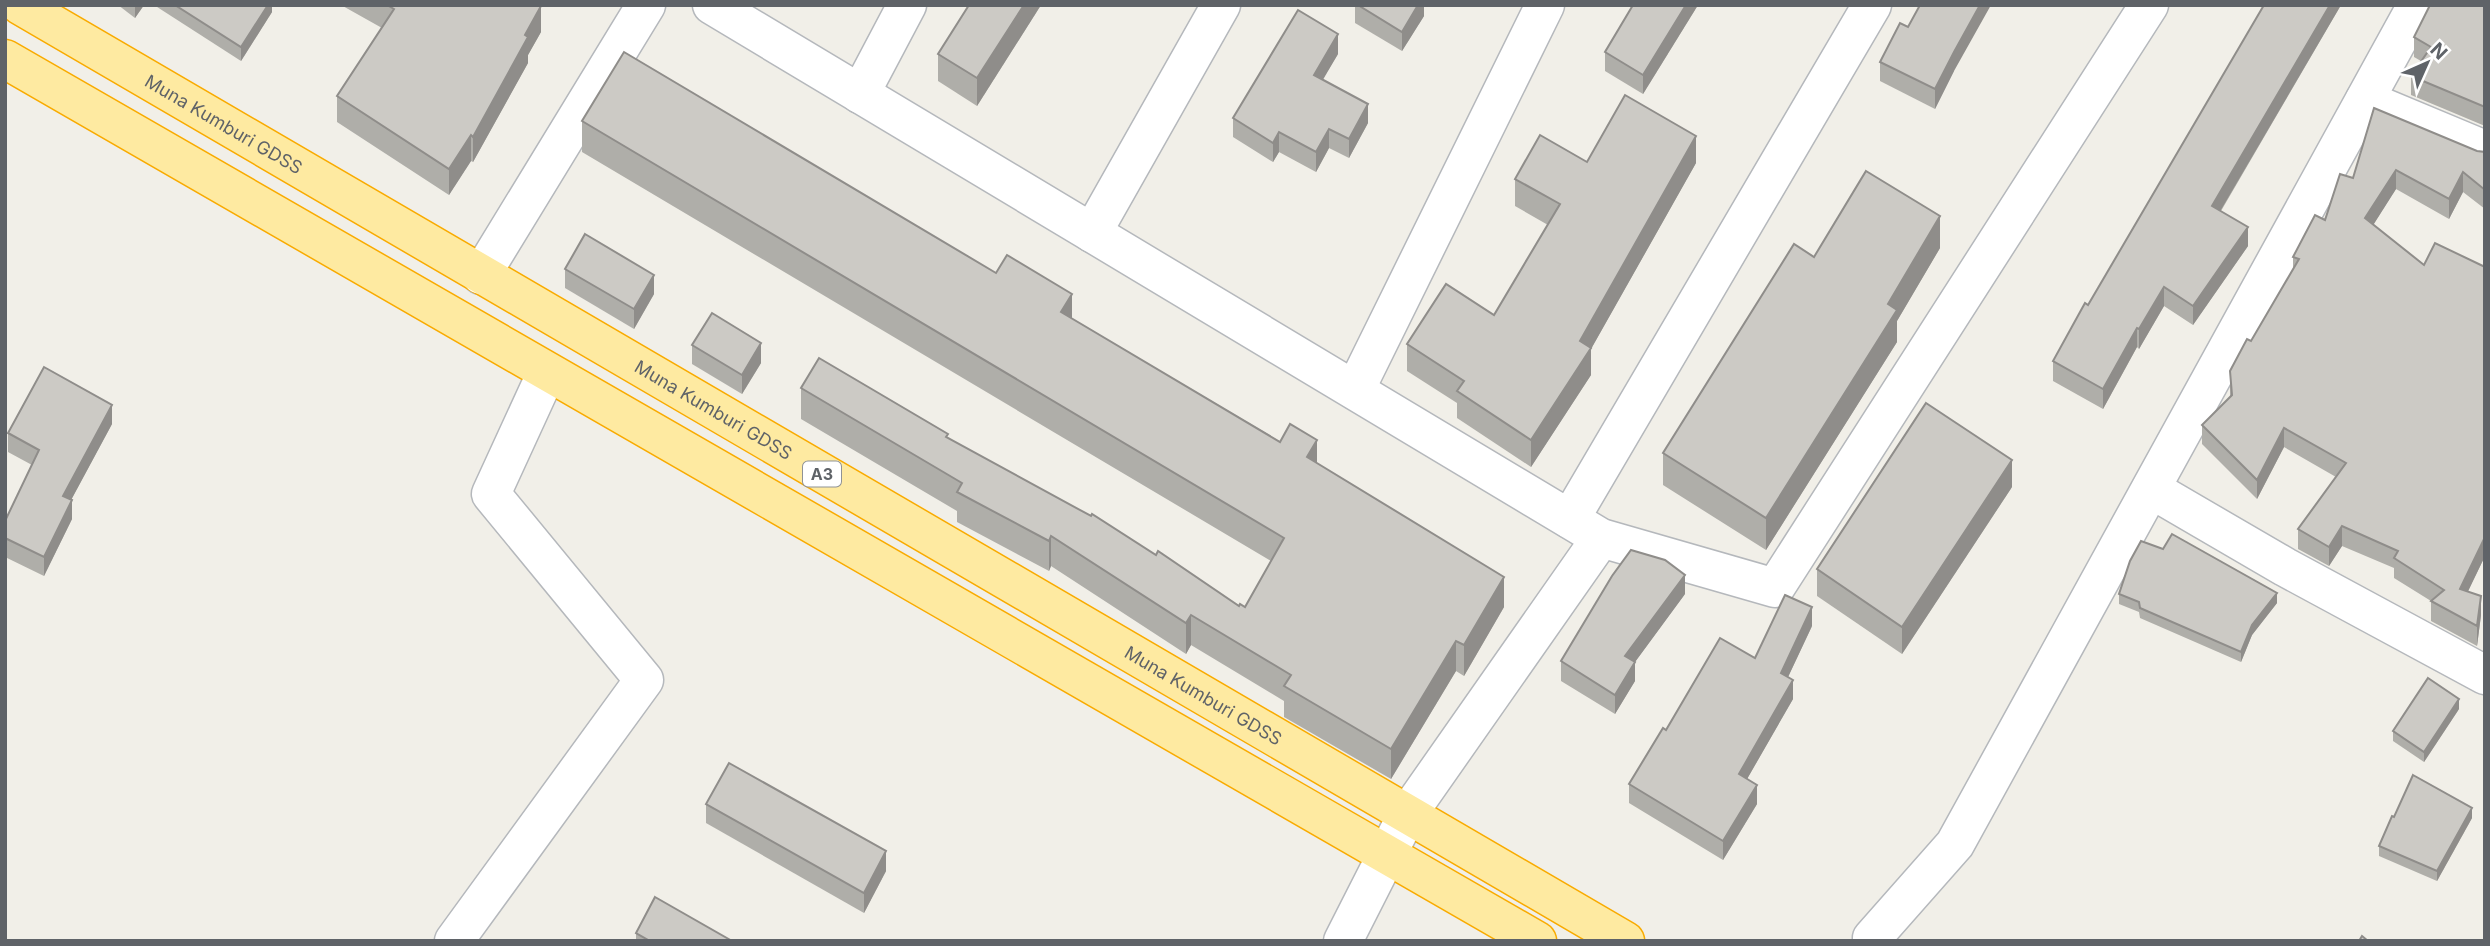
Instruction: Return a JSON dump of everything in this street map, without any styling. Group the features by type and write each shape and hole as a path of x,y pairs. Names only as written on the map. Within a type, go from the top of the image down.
{"highway":[{"name":"Muna Kumburi GDSS","path":"20,5 1625,941"},
{"path":"5,60 1537,941"}],"street":[{"path":"481,275 646,5"},
{"path":"712,5 1586,528 1775,588 2148,5"},
{"path":"860,94 907,5"},
{"path":"1092,233 1221,5"},
{"path":"1354,390 1545,5"},
{"path":"1343,941 1407,815 1586,528 1872,5"},
{"path":"1872,938 1955,844 2417,5"},
{"path":"2365,100 2485,150"},
{"path":"454,941 644,680 491,494 547,372"},
{"path":"2151,488 2285,567 2485,675"}],"building":[{"path":"175,5 268,5 241,47"},
{"path":"387,5 541,6 525,35 528,37 473,137 471,135 449,169 337,96 394,9"},
{"path":"969,5 1024,5 977,78 938,54"},
{"path":"1358,5 1418,5 1402,32"},
{"path":"1633,5 1686,5 1643,75 1605,52"},
{"path":"1920,5 1980,5 1935,89 1880,62 1900,23 1908,27"},
{"path":"2264,5 2330,5 2212,206 2248,227 2193,306 2164,287 2139,329 2137,328 2103,389 2053,361"},
{"path":"2430,5 2485,5 2485,107 2411,76 2431,47 2414,37"},
{"path":"1298,10 1338,34 1314,75 1368,104 1349,139 1329,129 1316,152 1279,132 1273,143 1233,118"},
{"path":"624,52 996,273 1007,255 1072,294 1061,312 1280,442 1290,424 1317,440 1307,457 1504,577 1464,645 1456,641 1391,749 1284,686 1291,675 1191,615 1186,623 1051,536 1049,541 957,492 962,483 801,388 819,358 948,434 946,437 1091,516 1092,514 1156,555 1158,551 1239,606 1240,604 1245,607 1284,538 582,121"},
{"path":"1625,95 1696,136 1580,341 1591,348 1531,440 1457,391 1464,381 1407,344 1446,284 1494,315 1560,204 1515,179 1540,135 1587,162"},
{"path":"2374,108 2485,152 2485,190 2463,172 2449,199 2396,170 2365,218 2424,265 2435,243 2485,267 2485,537 2460,589 2481,596 2477,626 2431,601 2444,590 2394,558 2398,551 2342,526 2329,547 2298,529 2346,463 2284,428 2257,480 2202,425 2232,395 2230,371 2247,339 2251,341 2299,259 2293,257 2315,215 2325,220 2340,174 2353,178"},
{"path":"1866,171 1940,216 1888,304 1897,310 1766,518 1663,453 1794,244 1814,257"},
{"path":"585,234 654,275 634,309 565,269"},
{"path":"712,313 761,343 742,375 692,345"},
{"path":"44,367 112,405 63,496 72,500 44,557 5,538 5,521 39,450 8,433"},
{"path":"1926,403 2012,460 1902,627 1817,569"},
{"path":"2172,534 2277,593 2252,625 2241,652 2140,608 2139,602 2119,594 2130,561 2141,541 2163,549"},
{"path":"1631,550 1665,560 1685,575 1625,656 1635,662 1615,695 1561,661 1612,576"},
{"path":"1785,595 1812,607 1781,673 1793,680 1739,774 1757,785 1723,841 1629,784 1663,728 1666,730 1720,638 1755,658"},
{"path":"2428,678 2459,699 2424,752 2393,731"},
{"path":"729,763 886,851 864,893 706,804"},
{"path":"2413,775 2472,808 2437,871 2379,846"},
{"path":"655,897 732,941 650,941 636,933"}]}
